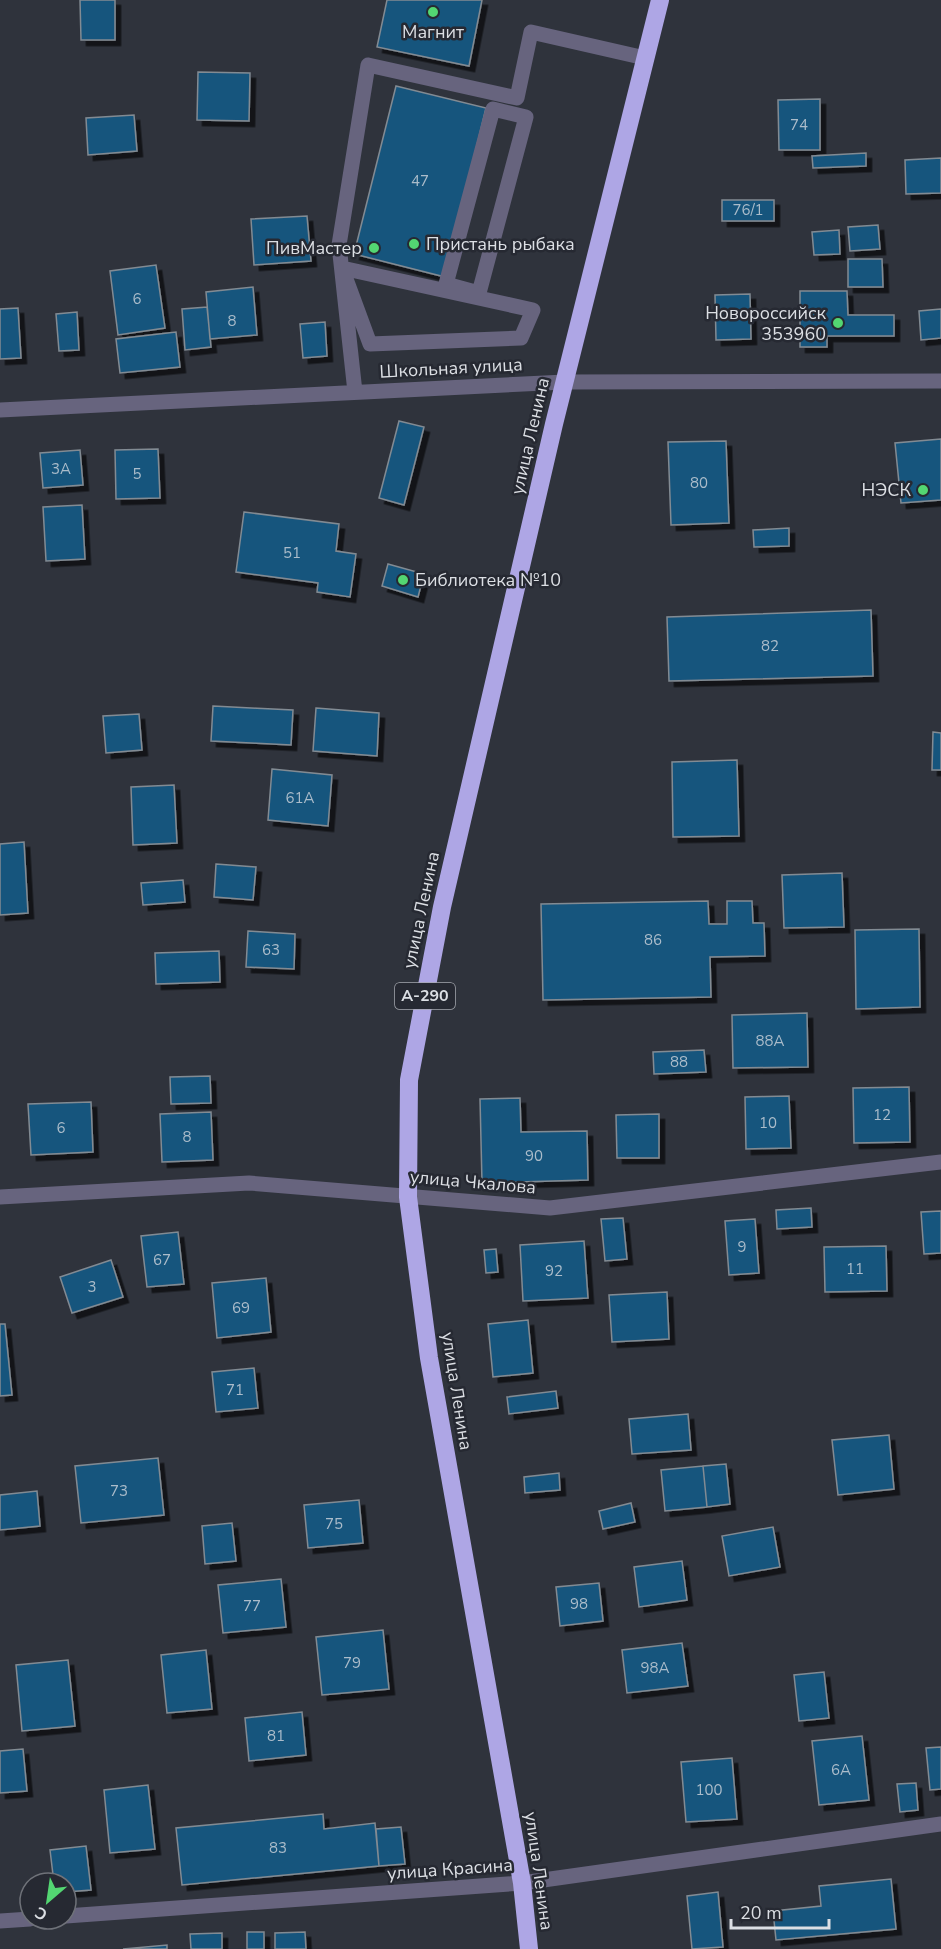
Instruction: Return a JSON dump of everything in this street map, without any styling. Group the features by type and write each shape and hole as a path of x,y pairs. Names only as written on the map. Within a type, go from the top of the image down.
{"highway":[{"name":"улица Ленина","path":"529,1949 522,1883 429,1358 408,1197 409,1080 440,918 565,382 660,0"}],"street":[{"path":"355,392 339,245 368,65 517,98 531,32 645,58"},
{"path":"493,109 526,117 479,293 446,284 493,109"},
{"path":"342,268 387,278 533,310 521,338 370,344 342,268"},
{"name":"Школьная улица","path":"0,410 565,382 941,381"},
{"name":"улица Чкалова","path":"0,1197 249,1183 550,1208 941,1162"},
{"name":"улица Красина","path":"78,1915 522,1883 941,1824"},
{"path":"0,1921 18,1920"}],"building":[{"path":"80,0 115,0 115,40 81,40"},
{"path":"387,0 482,0 469,66 377,47"},
{"path":"198,72 250,73 249,121 197,120"},
{"path":"396,86 486,108 445,277 354,254"},
{"path":"820,99 820,150 779,150 778,100"},
{"path":"134,115 137,151 88,155 86,118"},
{"path":"866,153 866,166 813,168 812,156"},
{"path":"941,158 941,193 906,194 905,160"},
{"path":"722,200 774,200 774,221 722,221"},
{"path":"307,216 311,261 254,265 251,219"},
{"path":"878,225 880,249 850,251 848,227"},
{"path":"839,230 840,254 814,255 812,232"},
{"path":"848,259 882,259 883,287 848,287"},
{"path":"156,265 165,328 118,335 110,271"},
{"path":"253,287 257,335 210,339 206,292"},
{"path":"800,291 847,291 848,315 894,315 894,336 827,336 827,347 800,347"},
{"path":"750,294 751,339 716,340 715,295"},
{"path":"207,307 211,347 185,350 182,309"},
{"path":"18,308 21,358 0,359 0,309"},
{"path":"941,309 941,338 921,340 919,311"},
{"path":"77,312 79,350 59,351 56,314"},
{"path":"325,322 327,356 303,358 300,324"},
{"path":"176,332 180,367 120,373 116,339"},
{"path":"399,421 424,427 404,505 379,498"},
{"path":"941,439 941,500 901,503 895,443"},
{"path":"726,441 729,523 671,525 668,442"},
{"path":"158,449 160,498 116,499 115,450"},
{"path":"80,450 83,485 43,488 40,453"},
{"path":"82,505 85,559 46,561 43,507"},
{"path":"244,512 339,524 336,551 356,554 350,597 317,592 318,583 236,572"},
{"path":"789,528 789,546 754,547 753,530"},
{"name":"Библиотека №10","path":"388,564 424,574 418,597 382,586"},
{"path":"871,610 873,676 669,681 667,617"},
{"path":"213,706 293,710 291,745 211,741"},
{"path":"316,708 379,713 377,756 313,751"},
{"path":"139,714 142,750 106,753 103,716"},
{"path":"933,732 941,733 941,770 932,770"},
{"path":"737,760 739,836 673,837 672,762"},
{"path":"272,769 332,775 328,826 268,820"},
{"path":"174,785 177,843 133,845 131,787"},
{"path":"24,842 28,913 0,915 0,844"},
{"path":"216,864 256,867 253,900 214,897"},
{"path":"842,873 844,927 784,928 782,875"},
{"path":"183,880 185,902 143,905 141,883"},
{"path":"708,901 709,924 727,924 727,901 752,901 753,923 764,923 765,956 710,957 711,997 543,1000 541,904"},
{"path":"919,929 920,1007 856,1009 855,930"},
{"path":"248,931 295,934 294,969 246,967"},
{"path":"219,951 220,982 156,984 155,953"},
{"path":"807,1013 808,1067 733,1068 732,1015"},
{"path":"704,1050 706,1072 654,1074 653,1052"},
{"path":"210,1076 211,1103 171,1104 170,1077"},
{"path":"909,1087 910,1142 854,1143 853,1088"},
{"path":"789,1096 791,1148 746,1149 745,1097"},
{"path":"520,1098 521,1132 587,1131 588,1180 482,1183 480,1099"},
{"path":"91,1102 93,1152 31,1155 28,1104"},
{"path":"211,1112 213,1160 162,1162 160,1114"},
{"path":"659,1114 659,1158 617,1158 616,1115"},
{"path":"811,1208 812,1227 777,1229 776,1210"},
{"path":"941,1211 941,1253 924,1254 921,1212"},
{"path":"623,1218 627,1259 605,1261 601,1219"},
{"path":"755,1219 759,1273 729,1275 725,1221"},
{"path":"178,1232 184,1284 147,1287 141,1236"},
{"path":"584,1241 588,1298 523,1301 520,1245"},
{"path":"886,1246 887,1291 825,1292 824,1247"},
{"path":"496,1249 498,1272 486,1273 484,1250"},
{"path":"111,1260 123,1297 72,1313 60,1277"},
{"path":"266,1278 271,1332 217,1338 212,1283"},
{"path":"667,1292 669,1339 612,1342 609,1295"},
{"path":"528,1320 533,1373 493,1377 488,1324"},
{"path":"0,1324 5,1324 12,1395 0,1396"},
{"path":"254,1368 258,1408 216,1412 212,1372"},
{"path":"556,1391 558,1408 509,1414 507,1397"},
{"path":"688,1414 691,1450 632,1454 629,1419"},
{"path":"889,1435 894,1489 838,1495 832,1440"},
{"path":"158,1458 164,1515 81,1523 75,1466"},
{"path":"726,1464 730,1504 707,1507 703,1466"},
{"path":"703,1466 707,1507 665,1511 661,1470"},
{"path":"559,1473 560,1490 525,1493 524,1477"},
{"path":"37,1491 40,1526 0,1530 0,1495"},
{"path":"359,1500 363,1543 308,1548 304,1505"},
{"path":"631,1503 635,1522 603,1529 599,1511"},
{"path":"232,1523 236,1561 205,1564 202,1526"},
{"path":"773,1527 780,1567 729,1576 722,1536"},
{"path":"682,1561 687,1600 639,1607 634,1567"},
{"path":"281,1579 286,1627 223,1633 218,1585"},
{"path":"599,1583 603,1621 560,1626 556,1587"},
{"path":"383,1630 389,1689 322,1695 316,1637"},
{"path":"682,1643 688,1686 627,1693 622,1650"},
{"path":"206,1650 212,1709 167,1713 161,1655"},
{"path":"68,1660 75,1726 22,1731 16,1665"},
{"path":"824,1672 829,1718 799,1721 794,1675"},
{"path":"302,1712 306,1755 249,1761 245,1718"},
{"path":"862,1736 869,1800 819,1805 812,1741"},
{"path":"941,1747 941,1789 930,1790 926,1748"},
{"path":"23,1749 27,1791 0,1793 0,1751"},
{"path":"732,1758 737,1819 686,1822 681,1762"},
{"path":"916,1783 918,1810 900,1812 897,1784"},
{"path":"148,1785 155,1849 110,1853 104,1790"},
{"path":"323,1814 324,1829 375,1823 379,1866 182,1885 176,1828"},
{"path":"401,1827 405,1864 379,1866 376,1829"},
{"path":"86,1846 91,1890 78,1891 78,1871 53,1871 50,1850"},
{"path":"891,1879 896,1929 776,1940 773,1911 821,1906 819,1886"},
{"path":"718,1892 723,1947 692,1949 687,1896"},
{"path":"247,1932 264,1932 264,1949 247,1949"},
{"path":"305,1932 306,1949 275,1949 275,1933"},
{"path":"222,1933 222,1949 191,1949 190,1934"},
{"path":"167,1945 167,1949 123,1949"}],"place":[{"name":"Магнит","path":"433,12"},
{"name":"Пристань рыбака","path":"414,244"},
{"name":"ПивМастер","path":"374,248"},
{"name":"Новороссийск 353960","path":"838,323"},
{"name":"НЭСК","path":"923,490"},
{"name":"Библиотека №10","path":"403,580"}]}
